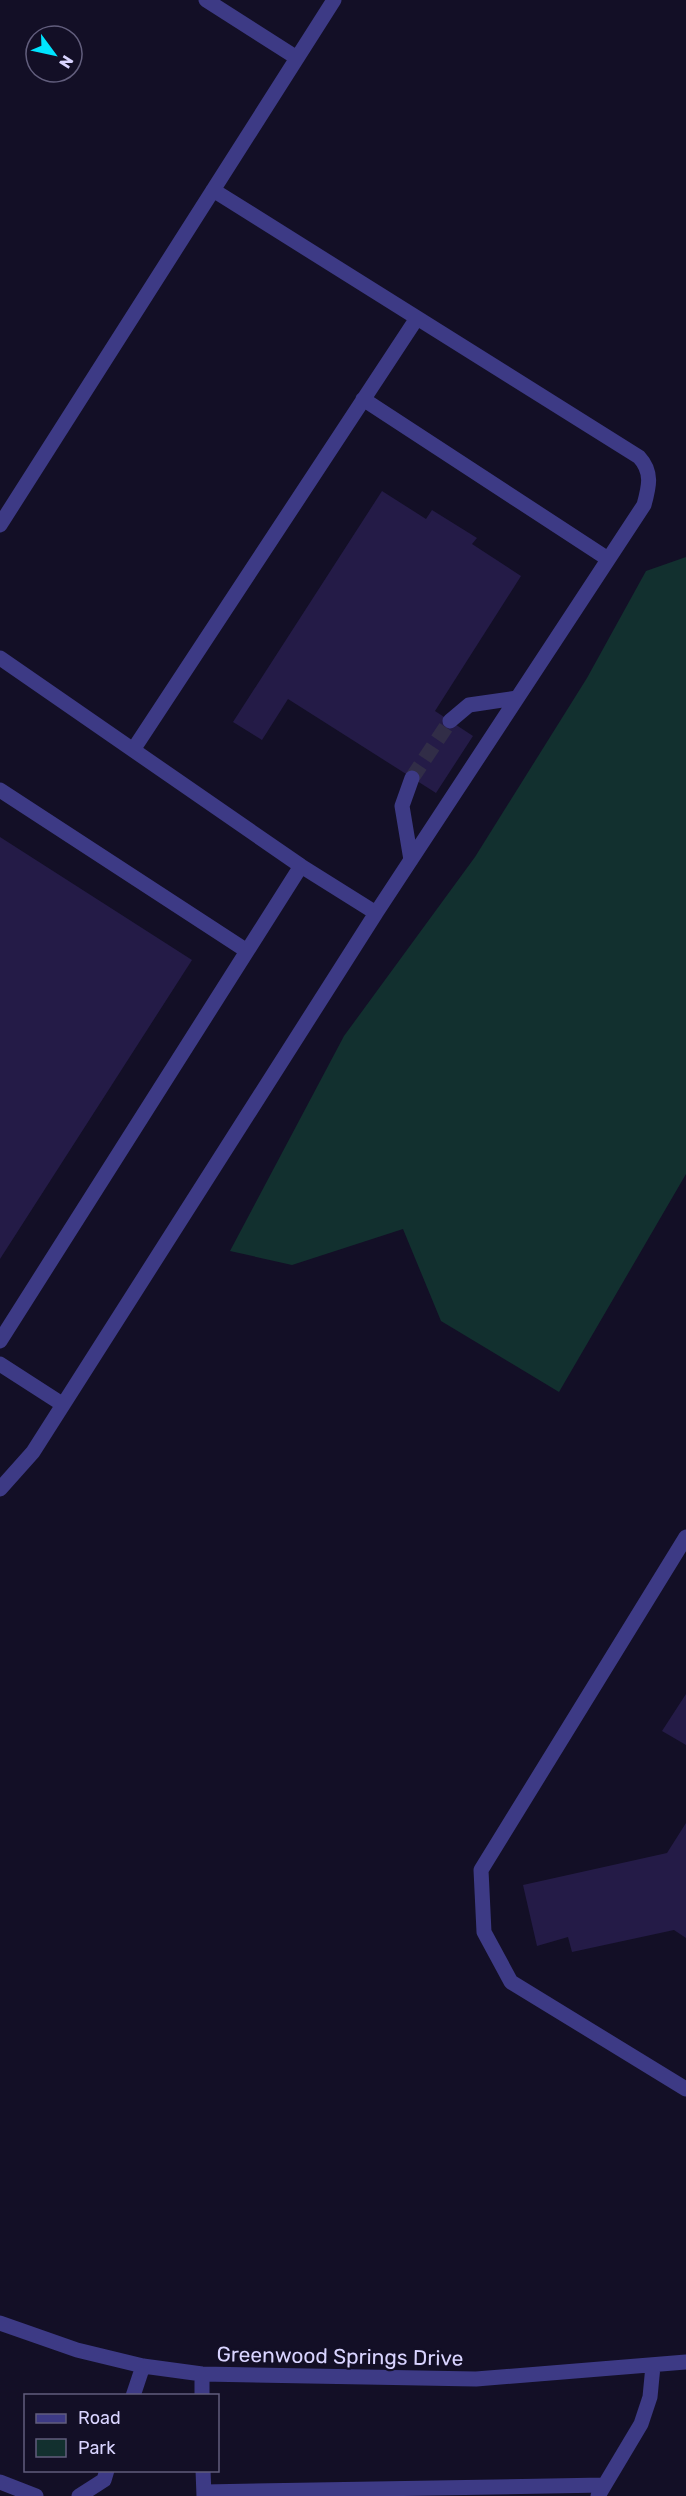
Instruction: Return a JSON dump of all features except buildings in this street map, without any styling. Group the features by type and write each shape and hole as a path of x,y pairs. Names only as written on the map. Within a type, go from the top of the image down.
{"street":[{"path":"206,0 297,58"},
{"path":"0,525 334,0"},
{"path":"0,1489 33,1452 376,913 644,505 650,483 647,466 639,457 213,190"},
{"path":"133,750 417,318"},
{"path":"363,399 608,559"},
{"path":"0,658 301,866 376,913"},
{"path":"450,720 469,705 517,698"},
{"path":"411,860 402,806 412,778"},
{"path":"0,790 247,951"},
{"path":"0,1341 301,866"},
{"path":"0,1364 62,1404"},
{"path":"686,1537 481,1870 484,1932 511,1982 686,2090"},
{"name":"Greenwood Springs Drive","path":"0,2323 77,2350 143,2366 202,2374 476,2379 686,2362"},
{"path":"134,2394 143,2366"},
{"path":"203,2472 204,2494 601,2490 641,2424 650,2397 653,2366"},
{"path":"202,2374 202,2394"},
{"path":"79,2496 106,2475"},
{"path":"98,2496 106,2475"},
{"path":"0,2482 36,2496"}],"green space":[{"path":"686,557 686,1174 559,1392 441,1321 403,1229 292,1265 230,1251 344,1036 475,857 587,678 646,571"}],"tunnel":[{"path":"412,778 450,721"}]}
